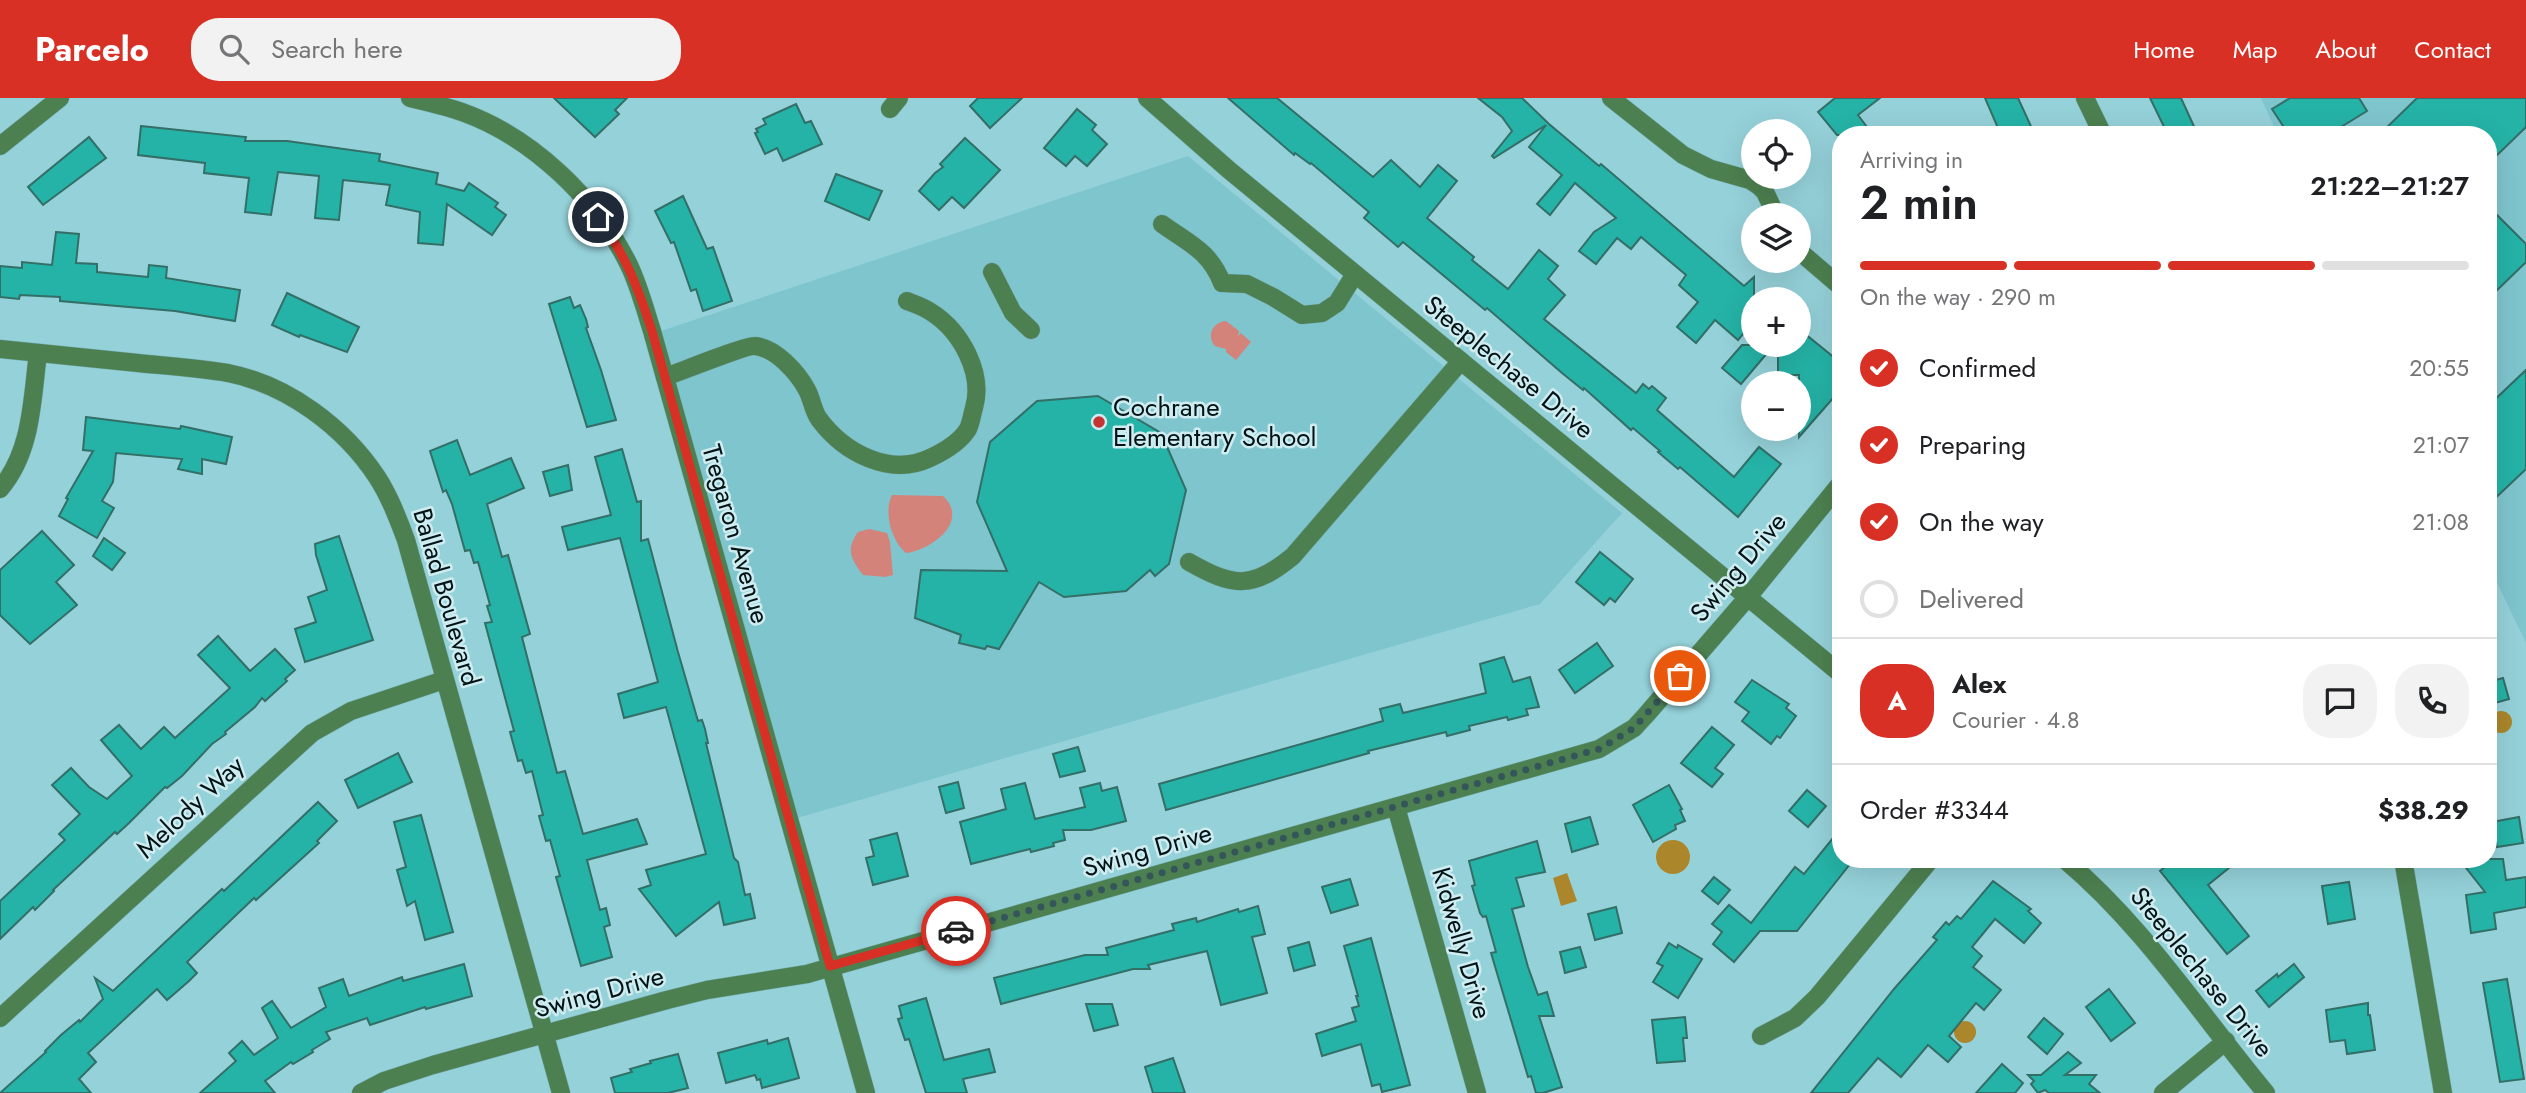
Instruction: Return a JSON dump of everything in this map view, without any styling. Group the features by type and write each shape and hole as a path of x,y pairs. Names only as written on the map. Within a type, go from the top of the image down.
{"street":[{"path":"0,146 60,98"},
{"name":"Tregaron Avenue","path":"410,98 430,100 474,117 525,146 559,173 587,203 628,263 639,289 665,377 866,1093"},
{"name":"Steeplechase Drive","path":"1147,98 1229,170 1832,667"},
{"path":"1611,98 1683,155 1711,169 1750,180 1765,192 1770,203"},
{"path":"2085,98 2099,126"},
{"path":"1162,224 1207,256 1216,265 1222,283 1247,284 1302,315 1322,313 1337,303 1356,274"},
{"path":"1811,261 1832,279"},
{"path":"992,272 1013,313 1031,330"},
{"path":"665,377 754,345 770,351 791,368 807,389 818,418 844,444 866,458 893,466 919,463 946,451 967,429 976,399 975,373 965,349 949,328 931,312 907,301"},
{"name":"Ballad Boulevard","path":"0,349 229,374 279,391 302,404 329,424 366,462 393,505 406,540 561,1093"},
{"path":"0,489 18,461 25,441 38,353"},
{"path":"1189,562 1214,576 1236,583 1258,579 1279,568 1293,556 1461,361"},
{"name":"Swing Drive","path":"361,1093 384,1081 544,1034 708,990 782,979 1599,749 1617,739 1646,715 1832,494"},
{"name":"Melody Way","path":"0,1018 312,733 351,711 444,680"},
{"name":"Kidwelly Drive","path":"1396,807 1478,1093"},
{"path":"1761,1036 1795,1018 1817,998 1924,868"},
{"name":"Steeplechase Drive","path":"2074,868 2129,920 2266,1093"},
{"path":"2405,868 2443,1093"},
{"path":"2163,1093 2226,1041"}],"shaded area":[{"path":"2261,98 2526,98 2526,643 2497,583 2497,126 2274,126"},
{"name":"Cochrane Elementary School","path":"1188,156 1622,513 1540,604 797,818 661,331"},
{"path":"1226,321 1239,331 1238,336 1241,333 1251,342 1236,360 1226,349 1215,346 1212,342 1214,326"},
{"path":"892,495 943,496 950,506 950,524 944,533 927,546 906,553 897,542 890,526 888,510"},
{"path":"869,529 887,533 893,575 863,575 855,564 851,553 852,544 858,532"},
{"path":"2497,712 2505,712 2511,718 2509,730 2497,732"},
{"path":"1673,840 1685,845 1690,857 1685,869 1673,874 1661,869 1656,857 1661,845"},
{"path":"1567,873 1577,901 1561,906 1553,878"},
{"path":"1961,1021 1969,1021 1976,1028 1976,1036 1969,1043 1961,1043 1954,1036 1954,1028"}],"building":[{"path":"554,98 627,98 615,110 619,114 595,137"},
{"path":"978,98 1022,98 990,128 970,106"},
{"path":"1228,98 1277,98 1373,177 1391,160 1420,187 1438,165 1457,181 1427,218 1474,257 1472,260 1508,289 1539,250 1558,266 1548,279 1565,295 1544,319 1636,393 1643,384 1649,389 1652,386 1666,398 1657,410 1734,477 1759,447 1781,464 1738,517 1487,308 1485,310 1403,242 1398,247 1364,218 1369,212 1311,163 1295,153 1294,155"},
{"path":"1478,98 1522,98 1549,124 1599,166 1601,164 1744,286 1754,277 1754,287 1741,287 1741,336 1738,340 1715,320 1696,343 1677,327 1698,302 1679,285 1686,275 1641,237 1631,249 1617,238 1596,264 1579,251 1594,232 1616,218 1575,183 1550,215 1537,204 1562,175 1529,147 1546,125 1494,158 1492,156 1512,131 1502,117"},
{"path":"1835,98 1880,98 1858,115 1866,126 1832,126 1832,129 1818,112"},
{"path":"1985,98 2018,98 2031,126 1997,126"},
{"path":"2150,98 2181,98 2194,126 2164,126"},
{"path":"2290,98 2359,98 2367,111 2343,126 2283,126 2272,109"},
{"path":"2417,98 2526,98 2526,127 2497,155 2497,126 2388,126"},
{"path":"796,104 805,123 811,121 822,144 783,161 777,148 765,154 755,133 758,132 756,129 766,124 763,119"},
{"path":"1077,109 1096,125 1092,130 1107,144 1087,166 1075,156 1066,166 1044,148"},
{"path":"141,126 246,137 245,141 287,141 380,154 379,161 438,173 436,184 464,191 469,183 498,203 495,207 506,215 492,235 447,204 443,245 418,243 420,212 386,205 390,185 343,180 339,220 315,218 319,176 278,172 271,215 245,212 249,178 204,173 205,163 138,155"},
{"path":"89,137 106,158 43,205 28,187"},
{"path":"965,138 1000,170 964,208 952,197 939,210 919,191 943,167 940,164"},
{"path":"836,174 882,191 869,220 825,201"},
{"path":"683,196 707,249 713,247 732,301 703,311 696,289 691,291 674,242 671,243 655,211"},
{"path":"2497,215 2526,244 2526,262 2497,290"},
{"path":"56,232 79,234 76,263 97,264 97,272 148,277 149,265 167,267 166,278 240,290 235,321 175,311 60,301 60,297 0,297 0,266 22,268 22,262 52,265"},
{"path":"287,293 359,327 347,352 300,335 299,337 272,325"},
{"path":"570,297 574,308 580,305 586,319 586,328 616,420 587,427 549,304"},
{"path":"1811,339 1832,356 1832,399 1811,423 1811,371 1778,371 1778,357 1811,357"},
{"path":"1741,346 1741,357 1764,357 1752,371 1741,371 1741,384 1722,368"},
{"path":"2526,370 2526,469 2497,496 2497,397"},
{"name":"Cochrane Elementary School","path":"1098,396 1161,433 1186,490 1169,564 1155,576 1150,570 1126,591 1064,597 1039,582 999,649 959,643 961,635 915,618 921,570 1007,571 977,502 990,442 1037,401"},
{"path":"86,417 180,429 181,426 232,437 226,464 202,459 202,474 178,469 182,459 116,453 113,482 102,501 114,508 97,538 59,516 68,499 66,498 93,451 83,450"},
{"path":"457,440 470,475 511,458 524,488 487,504 502,557 508,555 530,634 522,637 557,773 565,771 583,834 637,819 647,844 587,860 600,910 606,908 610,925 604,927 612,957 581,966 556,877 560,876 550,840 546,841 539,816 543,815 532,771 526,773 522,760 518,761 510,732 514,731 485,623 492,622 478,562 474,563 470,550 465,551 452,504 446,490 443,492 430,451"},
{"path":"622,449 637,502 641,501 641,541 648,539 698,721 702,720 705,729 734,858 738,862 745,895 750,894 755,918 724,925 719,902 676,936 639,889 651,885 646,870 706,854 666,707 624,718 618,694 658,682 620,538 568,550 562,527 611,515 595,457"},
{"path":"568,465 572,490 550,496 543,472"},
{"path":"42,531 74,565 56,582 77,605 30,644 0,615 0,570"},
{"path":"339,536 373,640 305,662 295,629 316,622 308,597 327,590 315,544"},
{"path":"104,538 125,553 112,570 93,556"},
{"path":"1600,552 1633,579 1615,602 1610,598 1604,605 1576,582"},
{"path":"218,636 250,671 275,649 295,670 285,679 287,681 265,701 262,698 182,776 165,787 129,823 117,834 115,832 53,890 35,910 33,907 0,939 0,901 65,840 59,834 80,814 52,785 71,768 89,787 107,799 132,776 101,740 119,725 141,749 164,727 175,738 230,688 198,655"},
{"path":"1597,643 1613,666 1575,693 1559,670"},
{"path":"1504,657 1513,682 1530,677 1539,707 1526,709 1528,715 1469,726 1470,730 1447,736 1446,732 1368,751 1369,753 1166,810 1159,784 1383,721 1380,709 1400,704 1403,713 1486,693 1480,664"},
{"path":"2503,678 2509,699 2497,702 2497,680"},
{"path":"1752,680 1789,704 1786,708 1796,716 1780,738 1777,736 1771,744 1742,721 1749,712 1735,702"},
{"path":"1712,727 1734,745 1715,768 1723,774 1712,787 1681,763"},
{"path":"1078,747 1085,771 1060,777 1053,754"},
{"path":"398,753 412,782 358,808 345,780"},
{"path":"958,782 964,808 946,813 939,787"},
{"path":"1025,783 1035,819 1085,807 1080,788 1100,783 1102,791 1117,787 1126,821 1091,830 1063,830 1065,840 1053,843 1054,846 1031,852 1030,849 971,864 960,822 1006,809 1001,789"},
{"path":"1669,785 1682,809 1680,810 1685,821 1675,825 1676,829 1653,842 1633,805"},
{"path":"1807,790 1826,806 1808,827 1789,811"},
{"path":"318,802 337,821 317,841 319,843 256,900 254,898 187,962 197,973 189,981 167,1000 157,989 88,1053 96,1062 79,1079 91,1093 0,1093 103,999 95,978 113,991"},
{"path":"421,815 453,932 425,940 415,901 407,906 397,870 406,867 394,822"},
{"path":"1590,817 1598,844 1572,852 1565,824"},
{"path":"2519,817 2523,843 2497,847 2497,821"},
{"path":"897,833 908,876 873,885 866,858 874,856 870,840"},
{"path":"1832,839 1832,868 1847,868 1797,931 1760,931 1734,962 1713,944 1722,932 1712,924 1729,905 1751,923 1795,867 1804,874"},
{"path":"1537,841 1545,872 1516,878 1524,906 1512,909 1538,995 1547,992 1554,1016 1539,1016 1562,1087 1543,1093 1536,1093 1531,1076 1528,1077 1491,953 1496,952 1486,916 1483,917 1480,913 1472,886 1475,885 1469,861"},
{"path":"2497,859 2503,859 2506,880 2526,877 2526,907 2494,913 2496,929 2471,933 2466,895 2485,892 2466,868 2497,868"},
{"path":"2164,868 2229,868 2208,885 2249,936 2227,954 2160,871"},
{"path":"1714,877 1730,890 1718,904 1702,891"},
{"path":"1350,879 1358,905 1331,913 1322,887"},
{"path":"1993,881 2031,909 2028,911 2041,923 2024,943 1995,919 1972,947 1982,956 1973,967 2001,990 1984,1010 1976,1003 1949,1036 1961,1047 1948,1062 1928,1045 1901,1077 1878,1058 1848,1093 1811,1093 1937,940 1933,937 1946,922 1949,925 1957,916 1961,919"},
{"path":"2349,882 2355,919 2328,924 2322,886"},
{"path":"1258,906 1265,934 1252,937 1267,993 1221,1005 1207,951 1148,965 1150,969 1133,969 1001,1004 994,978 1085,955 1108,955 1106,948 1174,930 1172,924 1196,918 1197,922 1238,909 1239,912"},
{"path":"1616,907 1622,933 1595,940 1588,914"},
{"path":"1371,938 1410,1085 1382,1092 1380,1084 1372,1086 1361,1044 1322,1056 1316,1034 1356,1021 1352,1008 1359,1006 1358,996 1344,946"},
{"path":"1309,942 1315,965 1294,971 1288,948"},
{"path":"1669,943 1677,948 1678,945 1702,959 1678,998 1653,982 1663,966 1657,963"},
{"path":"1580,947 1586,967 1565,973 1560,952"},
{"path":"464,964 472,996 426,1009 425,1007 370,1025 367,1018 326,1032 330,1039 265,1081 275,1093 200,1093 236,1061 229,1053 242,1041 254,1055 278,1038 262,1008 272,1001 291,1028 326,1007 319,988 343,979 349,996 402,977 403,981"},
{"path":"2294,964 2304,977 2269,1007 2256,991"},
{"path":"2507,979 2524,1079 2500,1082 2483,983"},
{"path":"2109,989 2135,1023 2111,1041 2086,1007"},
{"path":"926,998 944,1060 989,1049 995,1072 963,1079 967,1093 926,1093 909,1039 905,1040 898,1019 902,1018 899,1006"},
{"path":"2368,1003 2375,1050 2347,1054 2345,1040 2330,1042 2326,1010"},
{"path":"1086,1004 1112,1004 1118,1025 1094,1031"},
{"path":"1685,1017 1685,1061 1657,1063 1652,1020"},
{"path":"2044,1018 2063,1034 2047,1054 2028,1037"},
{"path":"788,1038 799,1078 762,1088 760,1079 757,1080 755,1075 726,1083 718,1053 767,1040 768,1044"},
{"path":"2068,1052 2081,1063 2065,1075 2096,1075 2089,1084 2100,1093 2049,1093 2045,1090 2038,1093 2031,1084 2034,1081 2028,1075 2041,1075"},
{"path":"678,1054 688,1088 668,1093 615,1093 611,1078 632,1072 630,1069 651,1063 650,1061"},
{"path":"1173,1058 1185,1093 1153,1093 1145,1067"},
{"path":"2002,1064 2023,1083 2015,1093 1976,1093"}],"way so far":[{"path":"956,931 1599,749 1634,728 1680,676"}],"place":[{"name":"Cochrane Elementary School","path":"1099,422"}],"route":[{"path":"598,217 628,263 639,289 830,966 956,931"}]}
